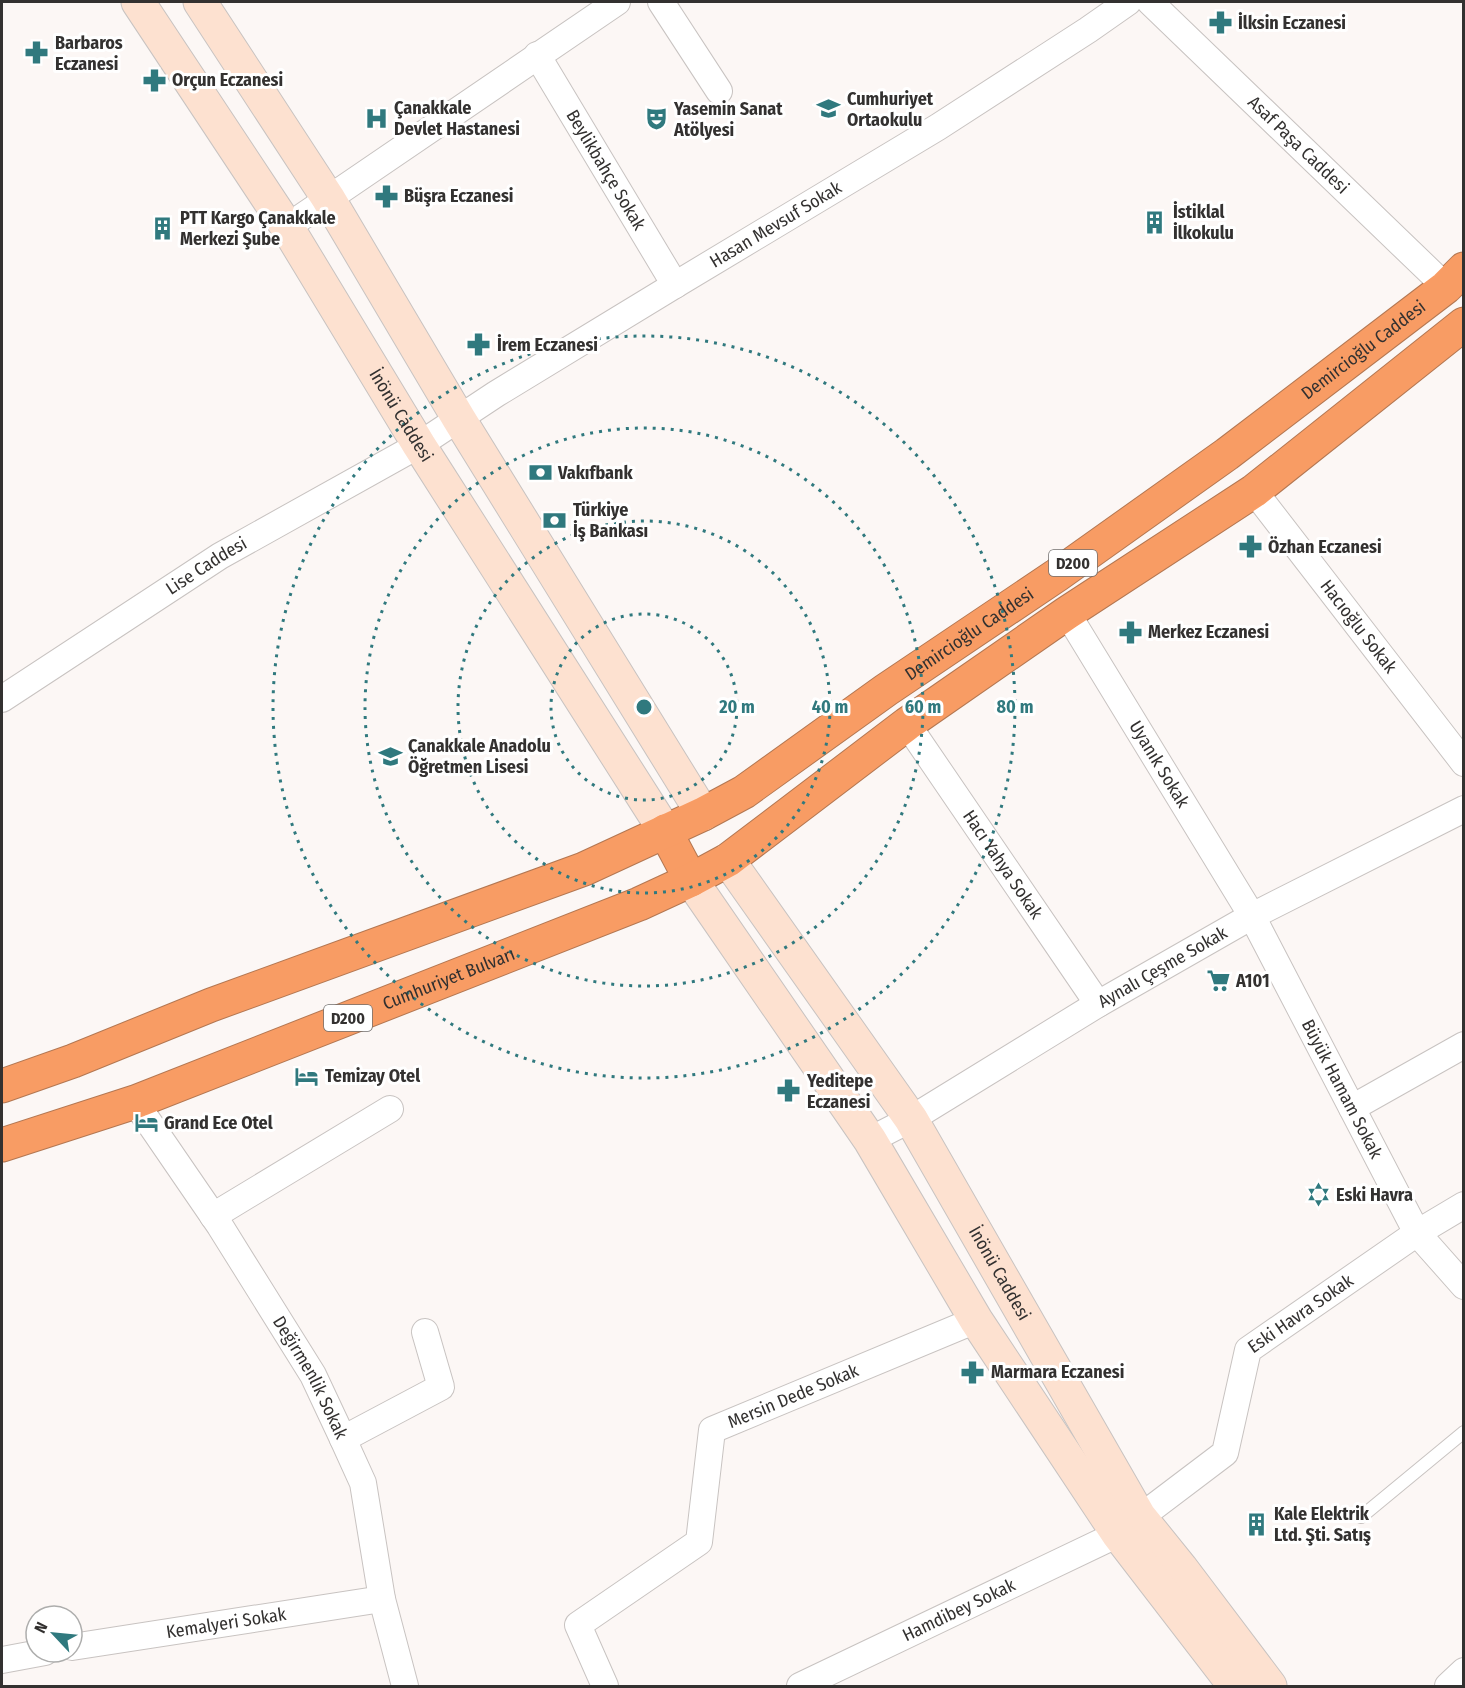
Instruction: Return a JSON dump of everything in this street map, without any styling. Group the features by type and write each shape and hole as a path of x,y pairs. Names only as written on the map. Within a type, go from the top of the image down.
{"highway":[{"name":"Demircioğlu Caddesi","path":"665,831 744,792 886,690 1066,568 1227,454 1455,278"},
{"name":"D200","path":"691,880 728,860 907,724 1067,613 1254,490 1464,324"},
{"path":"703,814 728,860"},
{"path":"665,831 691,880"},
{"name":"D200","path":"2,1086 73,1061 211,1005 584,870 665,831"},
{"name":"Cumhuriyet Bulvarı","path":"2,1145 135,1102 639,904 691,880"}],"street":[{"name":"İnönü Caddesi","path":"138,2 287,227 419,445 665,831"},
{"path":"200,2 328,198 459,418 703,814"},
{"path":"287,227 617,2"},
{"path":"661,2 719,91"},
{"name":"Hasan Mevsuf Sokak","path":"419,445 675,285 948,121 1128,2"},
{"name":"Asaf Paşa Caddesi","path":"1150,2 1455,278"},
{"name":"Beylikbahçe Sokak","path":"537,55 675,285"},
{"name":"Lise Caddesi","path":"2,699 220,556 419,445"},
{"name":"Hacıoğlu Sokak","path":"1254,490 1464,763"},
{"name":"Uyanık Sokak","path":"1067,613 1252,916"},
{"name":"Hacı Yahya Sokak","path":"907,724 1098,1004"},
{"name":"Aynalı Çeşme Sokak","path":"870,1140 911,1119 1098,1004 1252,916 1464,809"},
{"name":"İnönü Caddesi","path":"728,860 911,1119 1128,1525 1181,1568 1270,1686"},
{"name":"İnönü Caddesi","path":"691,880 870,1140 976,1320 1128,1525 1235,1686"},
{"name":"Büyük Hamam Sokak","path":"1252,916 1417,1233 1464,1286"},
{"path":"1352,1108 1464,1045"},
{"name":"Değirmenlik Sokak","path":"135,1102 213,1216 312,1375 343,1439 363,1483 382,1599 405,1686"},
{"path":"213,1216 390,1109"},
{"name":"Eski Havra Sokak","path":"1128,1525 1225,1453 1248,1350 1417,1233 1464,1205"},
{"name":"Mersin Dede Sokak","path":"605,1686 578,1625 699,1542 712,1430 976,1320"},
{"path":"343,1439 441,1387 425,1332"},
{"name":"Hamdibey Sokak","path":"800,1686 1128,1525"},
{"name":"Kemalyeri Sokak","path":"84,1645 382,1599"},
{"path":"2,1660 24,1656"},
{"path":"1448,1686 1464,1671"}],"lane":[{"path":"1362,1517 1464,1432"}],"place":[{"name":"İlksin Eczanesi","path":"1220,23"},
{"name":"Barbaros Eczanesi","path":"37,53"},
{"name":"Orçun Eczanesi","path":"154,80"},
{"name":"Cumhuriyet Ortaokulu","path":"829,109"},
{"name":"Çanakkale Devlet Hastanesi","path":"376,118"},
{"name":"Yasemin Sanat Atölyesi","path":"656,119"},
{"name":"Büşra Eczanesi","path":"386,196"},
{"name":"İstiklal İlkokulu","path":"1155,222"},
{"name":"PTT Kargo Çanakkale Merkezi Şube","path":"162,228"},
{"name":"İrem Eczanesi","path":"479,345"},
{"name":"Vakıfbank","path":"540,473"},
{"name":"Türkiye İş Bankası","path":"555,520"},
{"name":"Özhan Eczanesi","path":"1250,547"},
{"name":"Merkez Eczanesi","path":"1130,632"},
{"name":"Çanakkale Anadolu Öğretmen Lisesi","path":"390,756"},
{"name":"A101","path":"1218,981"},
{"name":"Temizay Otel","path":"307,1076"},
{"name":"Yeditepe Eczanesi","path":"789,1091"},
{"name":"Grand Ece Otel","path":"146,1123"},
{"name":"Eski Havra","path":"1318,1195"},
{"name":"Marmara Eczanesi","path":"973,1372"},
{"name":"Kale Elektrik Ltd. Şti. Satış","path":"1256,1524"}]}
